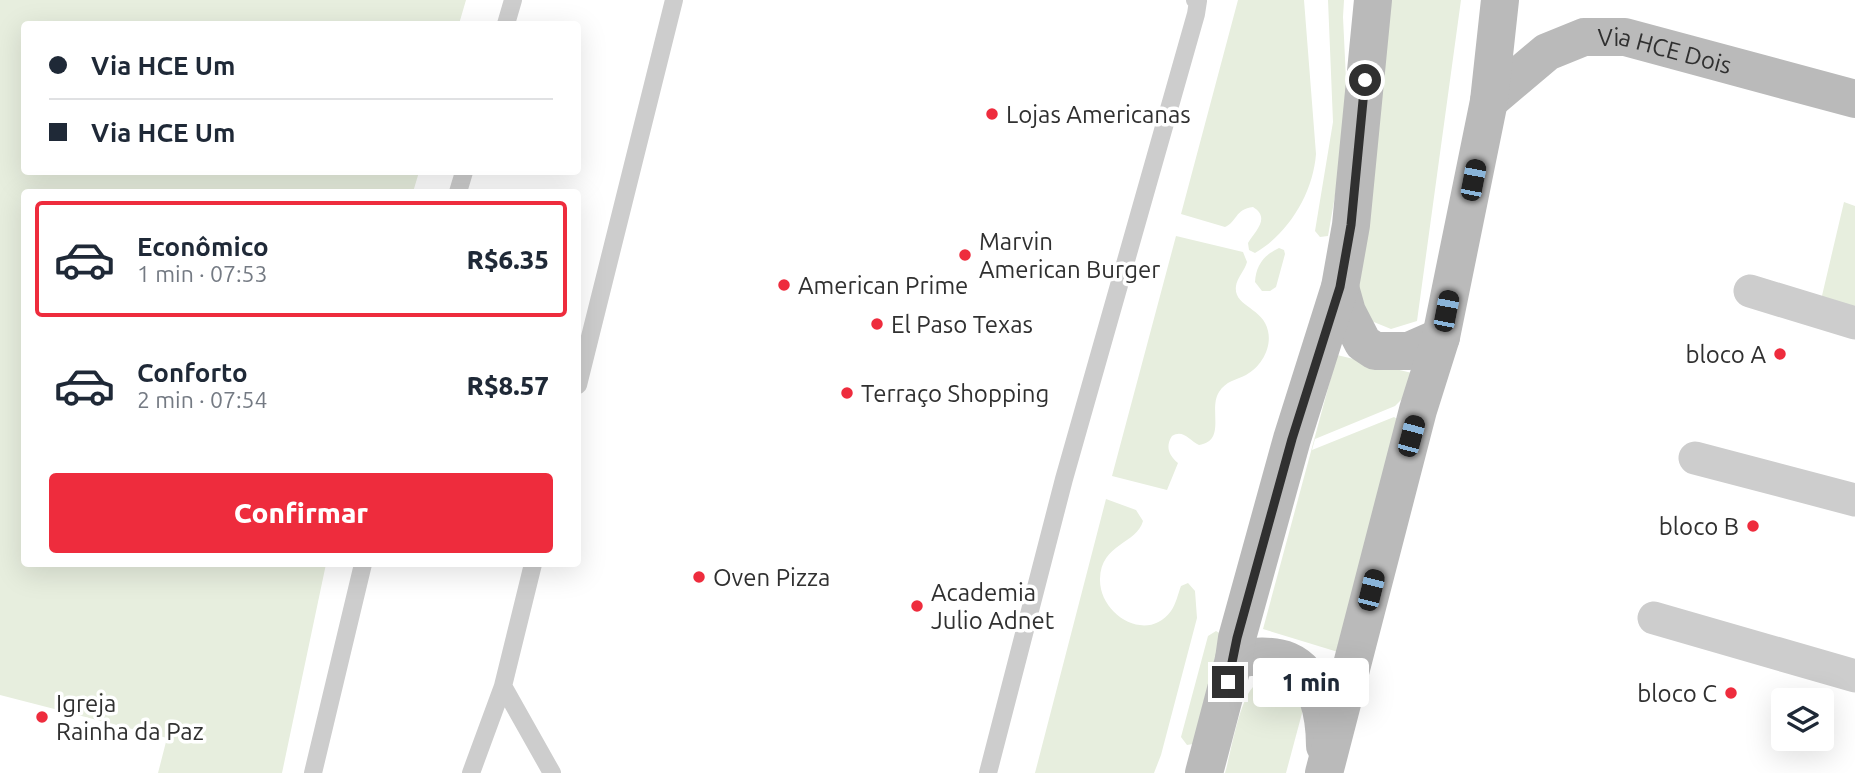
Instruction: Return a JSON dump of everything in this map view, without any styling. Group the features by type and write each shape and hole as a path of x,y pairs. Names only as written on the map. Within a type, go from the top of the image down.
{"main road":[{"path":"1204,773 1237,638 1292,439 1340,287 1351,225 1373,0"},
{"path":"1324,771 1418,410 1441,337 1489,101 1500,0"},
{"name":"Via HCE Dois","path":"1489,101 1547,52 1584,37 1625,37 1855,99"},
{"path":"1340,287 1347,313 1363,343 1375,351 1409,351 1441,337"},
{"path":"1234,659 1256,656 1287,661 1306,674 1319,699 1325,730 1324,771"}],"street":[{"path":"1750,290 1855,323"},
{"path":"1695,458 1855,500"},
{"path":"1654,618 1855,676"}],"lane":[{"path":"507,21 513,0"},
{"path":"581,373 674,0"},
{"path":"988,773 1068,466 1196,14 1198,1 1195,0"},
{"path":"313,773 362,567"},
{"path":"471,773 503,686 532,567"},
{"path":"503,686 552,773"}],"green space":[{"path":"0,0 466,0 460,21 21,21 21,175 418,175 414,189 21,189 21,567 325,567 282,773 158,773 167,738 0,695"},
{"path":"1238,0 1304,0 1316,154 1310,183 1297,211 1278,235 1255,253 1249,250 1248,243 1260,225 1261,216 1253,207 1243,210 1225,227 1181,214"},
{"path":"1328,0 1344,0 1348,121 1328,236 1320,237 1315,231 1333,122"},
{"path":"1386,0 1461,0 1417,321 1391,329 1364,318 1357,285"},
{"path":"1844,202 1855,206 1855,310 1821,300"},
{"path":"1176,236 1243,252 1247,262 1237,283 1236,293 1265,323 1269,337 1267,350 1256,367 1228,383 1219,392 1212,437 1199,445 1183,434 1172,436 1169,451 1178,463 1167,490 1112,476"},
{"path":"1279,248 1284,250 1285,254 1276,287 1270,291 1262,291 1255,282 1257,271 1265,257"},
{"path":"1337,355 1412,373 1338,652 1263,629","holes":["1405,396 1399,420 1394,417 1312,450 1315,439 1395,406"]},
{"path":"1106,499 1136,510 1143,521 1134,535 1112,551 1102,567 1100,579 1107,604 1126,621 1150,625 1161,621 1171,611 1181,586 1188,583 1195,591 1197,618 1154,773 1035,773"},
{"path":"1216,631 1221,634 1193,744 1187,745 1181,737 1208,636"},
{"path":"1284,674 1305,702 1286,773 1225,773 1248,694 1263,679"}],"place":[{"name":"Lojas Americanas","path":"992,114"},
{"name":"Marvin American Burger","path":"965,255"},
{"name":"American Prime","path":"784,285"},
{"name":"El Paso Texas","path":"877,324"},
{"name":"bloco A","path":"1780,354"},
{"name":"Terraço Shopping","path":"847,393"},
{"name":"bloco B","path":"1753,526"},
{"name":"Oven Pizza","path":"699,577"},
{"name":"Academia Julio Adnet","path":"917,606"},
{"name":"bloco C","path":"1731,693"},
{"name":"Igreja Rainha da Paz","path":"42,717"}],"route":[{"path":"1228,682 1237,638 1292,439 1340,287 1351,225 1365,80"}]}
